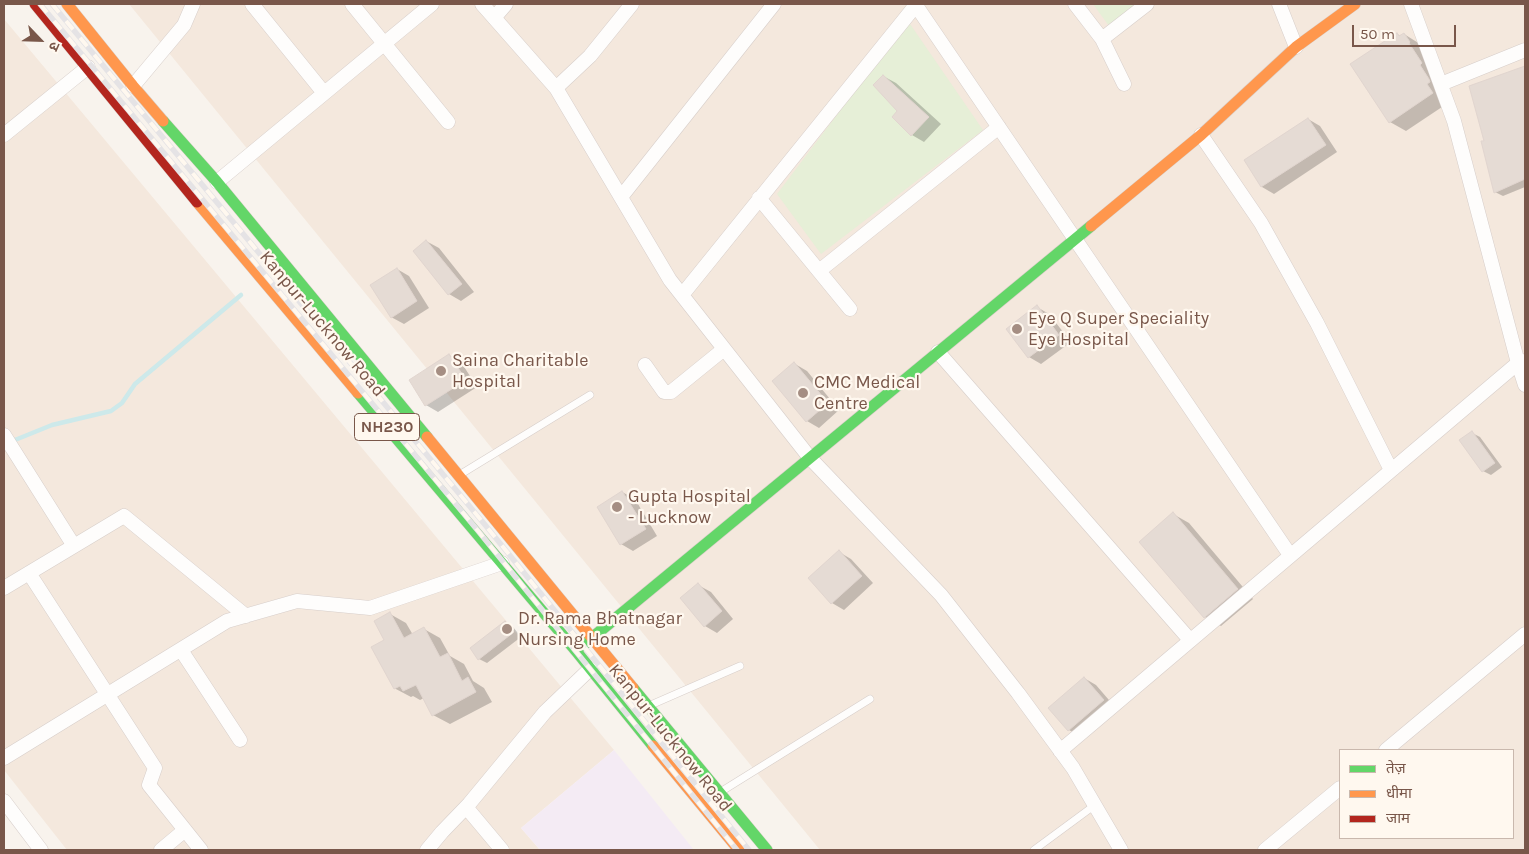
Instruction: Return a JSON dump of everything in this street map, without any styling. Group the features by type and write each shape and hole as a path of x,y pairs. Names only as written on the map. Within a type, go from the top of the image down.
{"main road":[{"name":"Kanpur-Lucknow Road","path":"35,4 233,246 576,651 739,850"},
{"name":"Kanpur-Lucknow Road","path":"67,4 133,86 217,182 767,850"},
{"path":"576,651 1201,135 1296,47 1356,4"}],"street":[{"path":"133,86 184,25 193,4"},
{"path":"252,4 324,93"},
{"path":"352,4 448,122"},
{"path":"217,182 432,4"},
{"path":"482,4 556,88 670,280 810,458 941,595 1018,693 1073,768 1121,850"},
{"path":"494,18 506,4"},
{"path":"556,88 590,56 632,4"},
{"path":"621,197 774,4"},
{"path":"682,295 915,4 1290,555"},
{"path":"1075,4 1102,39 1124,84"},
{"path":"1102,39 1147,4"},
{"path":"1279,4 1296,47"},
{"path":"1411,4 1454,121 1521,362 1525,385"},
{"path":"1441,84 1525,50"},
{"path":"4,135 88,67"},
{"path":"819,271 999,128"},
{"path":"1201,135 1261,223 1317,322 1391,470"},
{"path":"759,198 850,309"},
{"path":"645,365 664,392 671,392 724,348"},
{"path":"938,352 1190,640"},
{"path":"1060,751 1521,362"},
{"path":"7,440 74,546"},
{"path":"4,588 124,516 246,616"},
{"path":"4,758 227,622 297,601 370,608 502,563"},
{"path":"29,573 155,768 150,785 201,850"},
{"path":"1387,749 1525,634"},
{"path":"181,650 240,740"},
{"path":"427,850 545,712 590,669"},
{"path":"1266,850 1339,789"},
{"path":"4,801 41,850"},
{"path":"466,806 502,850"},
{"path":"161,850 185,830"}],"lane":[{"path":"459,476 590,395"},
{"path":"648,707 740,666"},
{"path":"720,793 870,699"},
{"path":"1034,850 1095,805"}],"shaded area":[{"path":"129,4 1525,4 1525,850 820,850"},
{"path":"4,19 614,750 521,828 540,850 67,850 4,770"},
{"path":"614,750 694,850 540,850 521,828"}],"green space":[{"path":"1093,4 1139,4 1109,26"},
{"path":"908,21 983,130 821,254 777,194"}],"building":[{"path":"1397,33 1399,36 1404,33 1410,42 1422,63 1420,65 1429,79 1430,82 1427,84 1433,93 1389,123 1350,64"},
{"path":"1525,66 1525,179 1494,193 1481,141 1484,141 1469,86"},
{"path":"883,75 929,117 911,136 892,117 897,111 873,85"},
{"path":"1308,118 1326,145 1261,187 1244,160"},
{"path":"426,240 462,284 448,295 413,251"},
{"path":"397,268 417,301 391,318 370,285"},
{"path":"1037,305 1059,335 1028,358 1006,329"},
{"path":"449,354 466,380 425,406 409,380"},
{"path":"794,362 828,403 806,422 772,381"},
{"path":"1472,431 1495,463 1482,472 1459,440"},
{"path":"622,491 646,529 620,545 597,507"},
{"path":"1173,512 1238,589 1204,618 1139,542"},
{"path":"839,550 862,576 831,604 808,578"},
{"path":"698,583 722,611 704,627 680,598"},
{"path":"390,612 404,638 424,627 440,657 448,653 462,681 468,677 476,692 432,716 416,685 403,691 400,686 394,689 371,647 384,640 374,621"},
{"path":"505,621 514,632 478,660 470,648"},
{"path":"1084,677 1104,700 1068,731 1048,708"}],"waterway":[{"path":"10,442 52,425 111,411 122,403 135,384 241,295"}],"railway":[{"path":"40,4 479,532 737,850"},
{"path":"52,4 486,526 749,850"}],"traffic: fast":[{"path":"163,121 217,182 427,437"},
{"path":"582,646 1091,226"},
{"path":"358,393 576,651 653,746"},
{"path":"633,688 767,850"}],"traffic: slow":[{"path":"67,4 163,121"},
{"path":"1091,226 1201,135 1296,47 1355,4"},
{"path":"197,202 358,393"},
{"path":"427,437 633,688"},
{"path":"653,746 739,850"}],"traffic: jam":[{"path":"35,4 197,202"}],"place":[{"name":"Eye Q Super Speciality Eye Hospital","path":"1017,329"},
{"name":"Saina Charitable Hospital","path":"441,371"},
{"name":"CMC Medical Centre","path":"803,393"},
{"name":"Gupta Hospital - Lucknow","path":"617,507"},
{"name":"Dr. Rama Bhatnagar Nursing Home","path":"507,629"}]}
